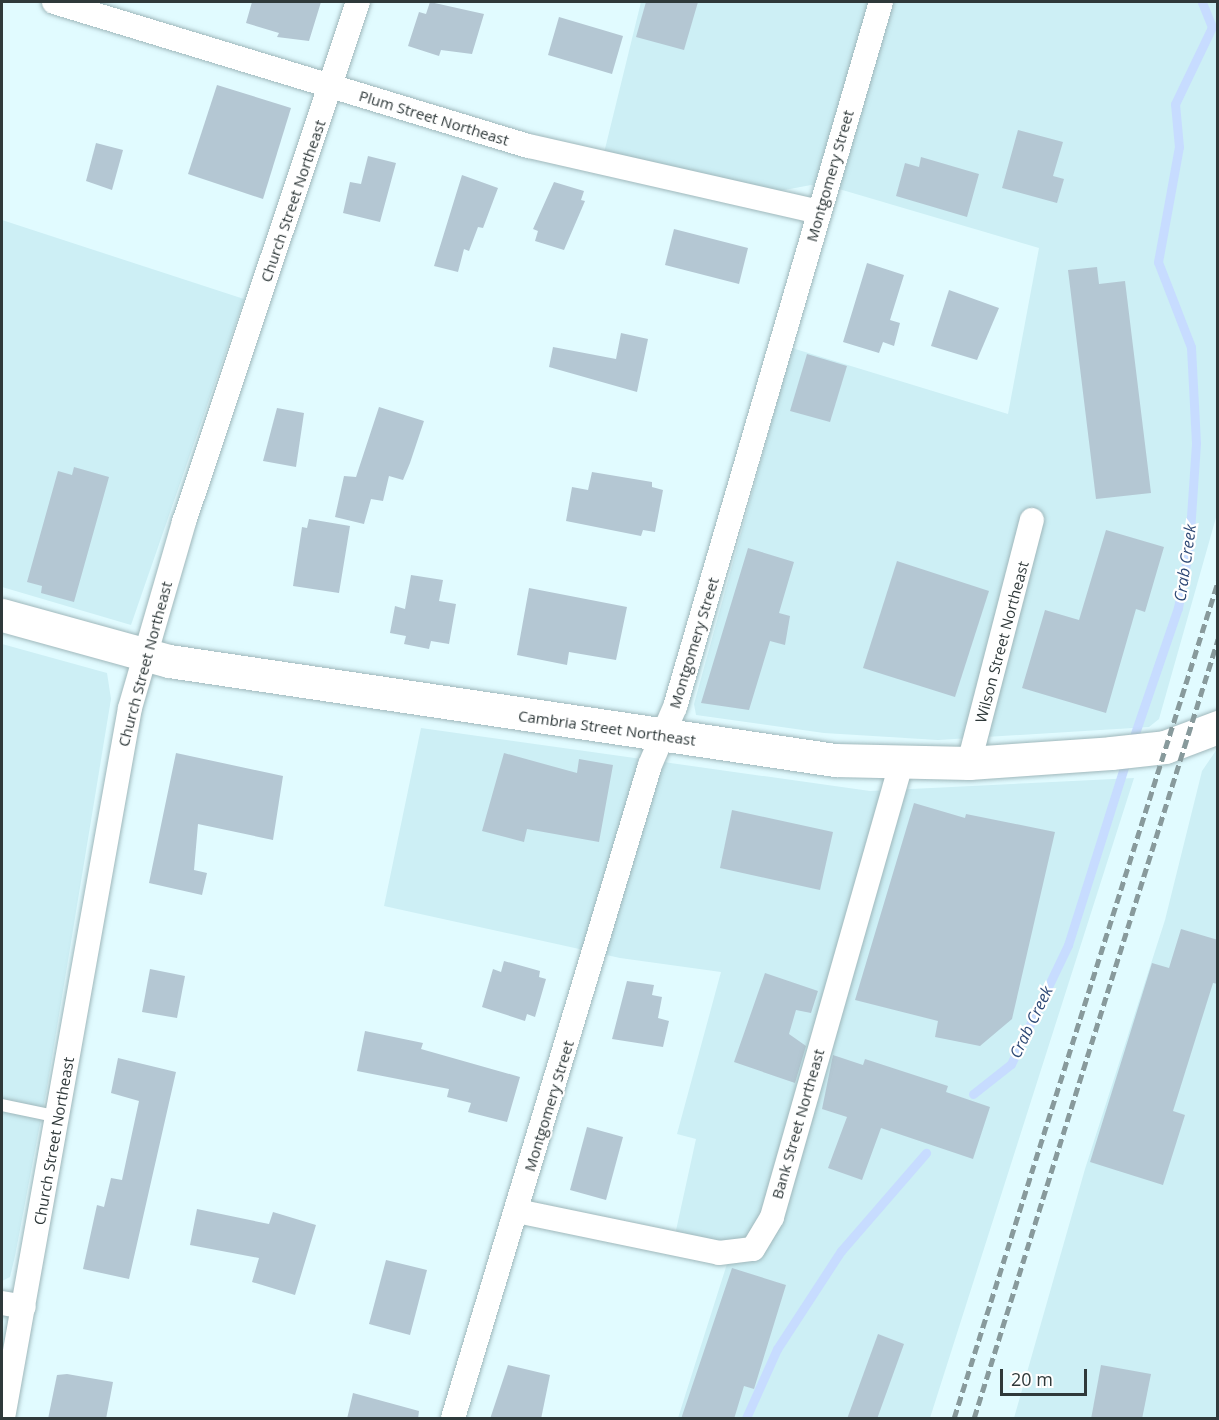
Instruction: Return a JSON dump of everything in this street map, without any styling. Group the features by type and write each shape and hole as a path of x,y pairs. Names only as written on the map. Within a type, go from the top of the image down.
{"main road":[{"name":"Cambria Street Northeast","path":"2,615 145,656 662,737 900,763 969,763 1147,750 1185,742 1218,727"}],"street":[{"name":"Plum Street Northeast","path":"54,2 529,146 819,213"},
{"name":"Church Street Northeast","path":"3,1419 13,1305 60,1117 121,750 145,656 184,522 332,87 358,2"},
{"name":"Montgomery Street","path":"453,1419 662,737 882,2"},
{"name":"Wilson Street Northeast","path":"969,763 1032,520"},
{"name":"Bank Street Northeast","path":"517,1211 719,1253 753,1249 772,1217 900,763"}],"lane":[{"path":"2,1105 60,1117"}],"shaded area":[{"path":"641,2 1217,2 1217,514 1159,719 1149,727 938,740 824,733 696,715 694,704 792,348 1008,414 1039,248 839,189 811,185 779,191 604,153"},
{"path":"2,220 244,299 131,625 2,587"},
{"path":"2,644 107,673 111,699 48,1082 15,1256 10,1277 2,1281"},
{"path":"421,728 870,791 1134,778 930,1418 678,1418 733,1245 675,1235 696,1139 677,1134 721,972 620,958 384,906"},
{"path":"1217,749 1217,1418 1014,1418 1085,1169 1165,920 1202,771"}],"building":[{"path":"252,2 321,2 309,41 277,37 279,33 246,23"},
{"path":"430,2 484,14 472,54 441,50 439,56 408,46 419,12 426,14"},
{"path":"646,2 698,2 684,50 636,37"},
{"path":"559,17 623,36 612,74 548,55"},
{"path":"217,85 291,108 263,199 188,174"},
{"path":"1018,130 1063,142 1053,176 1064,179 1057,203 1002,188"},
{"path":"96,143 123,150 112,190 86,181"},
{"path":"368,156 396,163 380,222 343,213 350,182 361,184"},
{"path":"921,157 979,174 967,217 896,196 905,163 919,167"},
{"path":"462,175 498,188 483,228 478,227 469,251 464,249 458,272 434,266"},
{"path":"554,182 584,191 581,200 585,201 564,250 535,241 538,231 533,229"},
{"path":"674,229 748,248 739,284 665,265"},
{"path":"867,263 904,275 890,320 900,323 894,346 883,342 879,353 843,342"},
{"path":"1097,267 1099,284 1125,281 1151,493 1096,499 1068,270"},
{"path":"949,290 999,308 977,360 931,346"},
{"path":"621,333 648,339 637,392 549,367 553,347 616,359"},
{"path":"807,354 847,366 830,422 790,411"},
{"path":"379,407 424,421 410,463 403,480 389,476 383,501 371,499 364,524 335,517 344,476 356,477"},
{"path":"277,408 304,413 296,467 263,461"},
{"path":"74,467 109,477 74,602 41,593 42,586 27,582 58,471 72,475"},
{"path":"592,472 652,482 652,487 663,490 655,532 643,530 641,536 566,521 572,487 588,490"},
{"path":"309,519 350,526 339,593 293,586 302,527 307,528"},
{"path":"1106,530 1164,547 1145,612 1136,609 1106,713 1022,688 1045,610 1079,620"},
{"path":"748,548 794,562 779,613 790,616 785,645 770,641 749,710 701,703"},
{"path":"897,561 989,591 955,697 863,668"},
{"path":"411,575 443,580 439,601 456,604 449,644 431,641 429,649 404,644 406,636 390,633 395,606 405,609"},
{"path":"529,588 627,607 616,660 569,652 567,665 517,655"},
{"path":"176,753 283,776 273,840 198,824 194,870 207,873 202,895 149,883"},
{"path":"504,753 577,773 579,759 613,765 599,842 527,829 524,842 482,831"},
{"path":"914,803 965,818 966,814 1055,832 1012,1019 980,1046 935,1037 938,1021 855,1000"},
{"path":"732,810 833,832 820,890 720,868"},
{"path":"1181,929 1218,940 1218,984 1213,983 1173,1111 1185,1115 1163,1185 1090,1162 1152,963 1169,968"},
{"path":"504,961 540,971 539,977 546,979 535,1017 527,1014 525,1021 482,1007 493,969 501,972"},
{"path":"150,969 185,976 177,1018 142,1012"},
{"path":"765,973 818,991 811,1013 796,1010 789,1034 806,1046 795,1083 734,1062"},
{"path":"627,981 654,985 652,995 662,997 658,1018 669,1021 663,1047 612,1039"},
{"path":"365,1031 423,1043 421,1049 520,1077 507,1122 468,1112 471,1103 447,1097 449,1089 357,1071"},
{"path":"833,1055 863,1065 865,1059 948,1086 946,1092 990,1107 973,1159 881,1128 862,1180 828,1168 847,1117 822,1109"},
{"path":"118,1058 176,1072 129,1279 83,1269 97,1205 104,1207 111,1178 122,1180 139,1101 111,1093"},
{"path":"587,1127 623,1137 606,1200 570,1190"},
{"path":"197,1209 269,1224 273,1212 316,1225 295,1295 252,1282 259,1258 190,1245"},
{"path":"386,1260 427,1270 410,1335 369,1324"},
{"path":"732,1268 786,1285 754,1389 744,1386 734,1419 681,1419"},
{"path":"878,1334 904,1344 877,1419 847,1419"},
{"path":"508,1365 550,1375 541,1419 490,1419"},
{"path":"1101,1365 1151,1374 1142,1419 1091,1419"},
{"path":"67,1374 113,1382 106,1419 48,1419 57,1375"},
{"path":"353,1393 419,1411 418,1419 347,1419"}],"waterway":[{"name":"Crab Creek","path":"1131,745 1178,608 1189,546 1196,443 1191,347 1158,262 1179,147 1175,104 1212,27 1202,2"},
{"name":"Crab Creek","path":"973,1094 1011,1064 1068,945 1127,758"},
{"name":"Crab Creek","path":"746,1418 777,1349 841,1251 926,1153"}],"railway":[{"path":"954,1418 1218,581"},
{"path":"974,1418 1218,639"}]}
